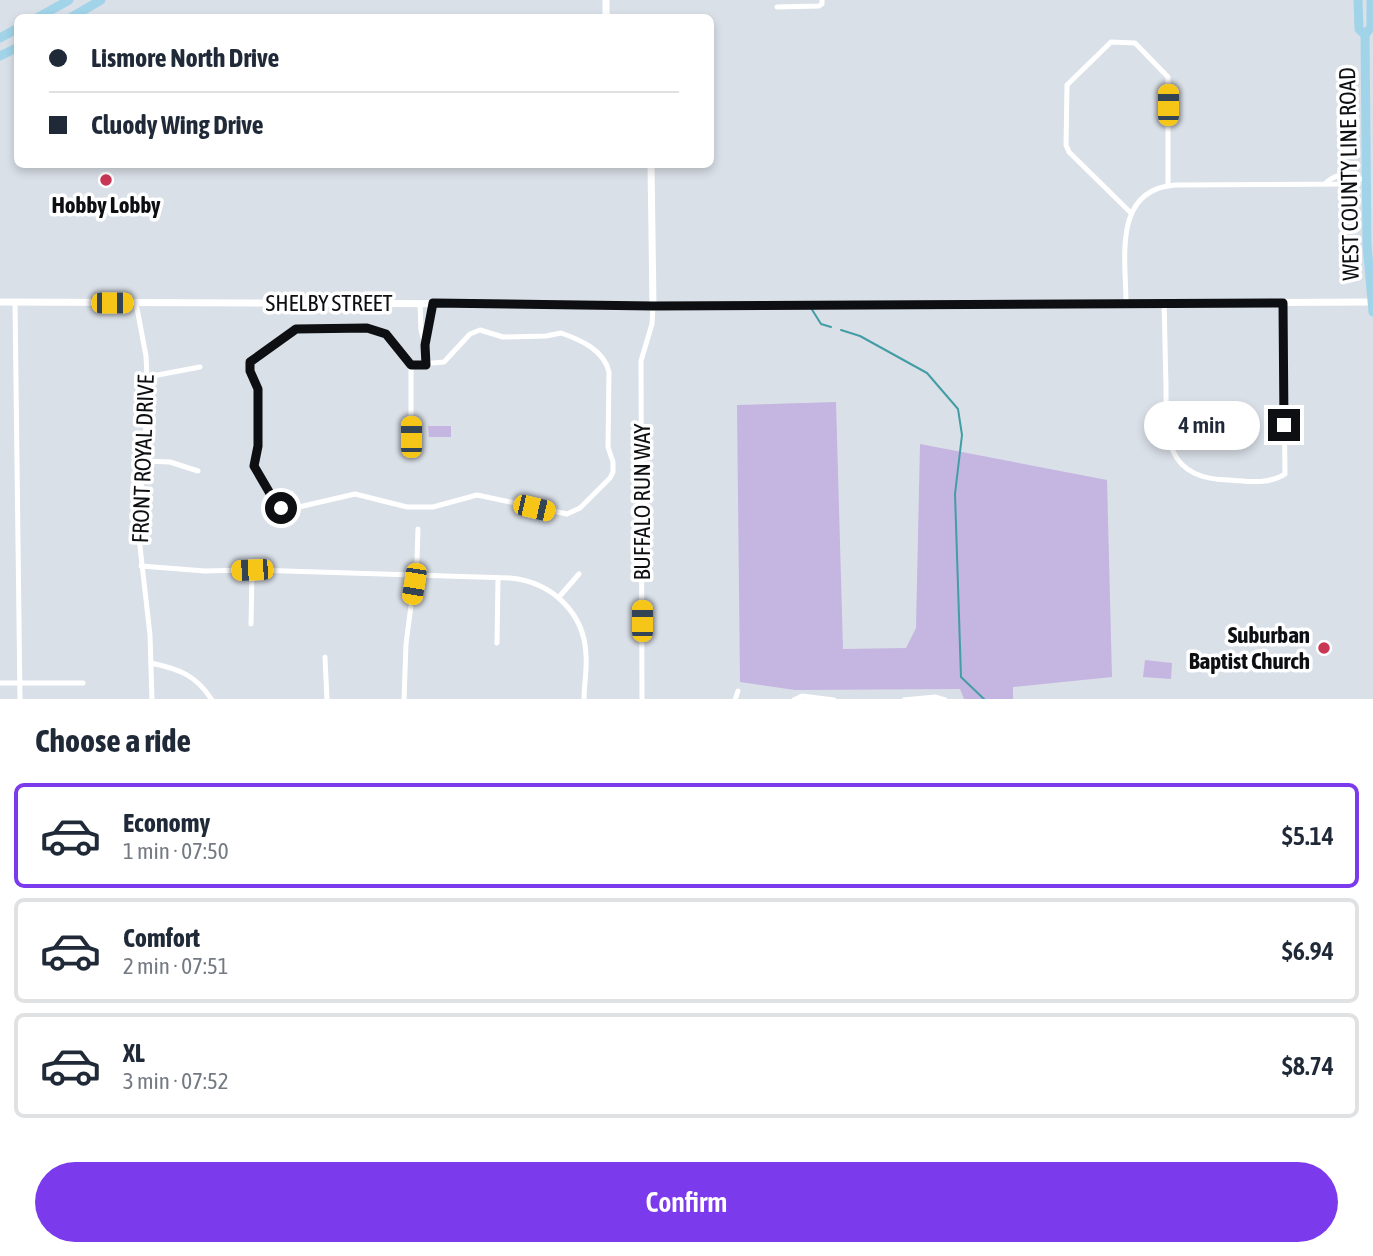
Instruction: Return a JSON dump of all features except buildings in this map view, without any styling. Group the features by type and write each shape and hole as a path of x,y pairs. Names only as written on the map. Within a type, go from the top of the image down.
{"main road":[{"path":"44,14 69,0"},
{"path":"77,14 101,0"},
{"name":"WEST COUNTY LINE ROAD","path":"1358,0 1359,29 1365,35"},
{"name":"WEST COUNTY LINE ROAD","path":"1371,0 1371,27 1365,35 1362,180 1370,245 1373,312"}],"street":[{"path":"778,7 819,6 822,0"},
{"path":"1131,213 1067,150 1065,89 1108,43 1134,42 1168,77 1168,186"},
{"path":"651,168 653,306"},
{"path":"1326,183 1340,175 1352,174 1362,180"},
{"path":"1126,303 1126,230 1131,213 1144,196 1168,186 1351,184 1362,180"},
{"name":"SHELBY STREET","path":"0,302 653,306 1372,302"},
{"path":"15,303 20,699"},
{"name":"FRONT ROYAL DRIVE","path":"136,303 147,377 148,410 138,515 152,699"},
{"path":"420,303 420,327 425,345 426,365"},
{"path":"425,345 433,303"},
{"path":"1164,303 1166,435 1174,455 1195,474 1209,480 1267,481 1277,480 1285,474 1283,303"},
{"name":"BUFFALO RUN WAY","path":"642,699 641,361 643,347 653,324 653,306"},
{"path":"411,365 444,362 470,334 480,330 503,337 561,333 587,346 603,356 609,372 608,447 614,469 610,478 580,508 569,513 479,495 433,507 407,507 355,494 284,510 276,504 254,463 258,446 258,389 250,365 252,360 291,331 300,328 373,328 391,338 411,365 411,437"},
{"path":"147,377 200,368"},
{"path":"144,461 170,462 198,471"},
{"path":"404,699 406,644 418,529"},
{"path":"141,566 205,572 252,570 499,578 534,583 559,597 574,615 585,641 584,699"},
{"path":"251,624 252,570"},
{"path":"559,597 579,574"},
{"path":"497,643 499,578"},
{"path":"325,657 327,699"},
{"path":"151,663 179,669 198,682 212,699"},
{"path":"0,683 83,683"},
{"path":"735,699 738,691"},
{"path":"796,698 805,696 834,699"},
{"path":"904,699 944,699"}],"shaded area":[{"path":"836,402 843,649 906,648 916,628 920,444 1107,480 1112,677 1013,687 1013,699 964,699 960,689 795,690 740,682 737,405"},
{"path":"428,426 451,426 451,437 429,437"},
{"path":"1145,660 1172,663 1171,679 1143,677"}],"waterway":[{"path":"811,308 821,324 831,327"},
{"path":"841,330 860,336 927,373 958,409 962,435 955,494 961,677 984,699"}],"place":[{"name":"Hobby Lobby","path":"106,180"},
{"name":"Suburban Baptist Church","path":"1324,648"}],"route":[{"path":"281,508 254,466 258,446 258,389 250,371 250,362 296,329 367,328 378,330 391,338 411,365 426,365 425,345 428,341 433,303 653,306 1283,303 1284,425"}]}
